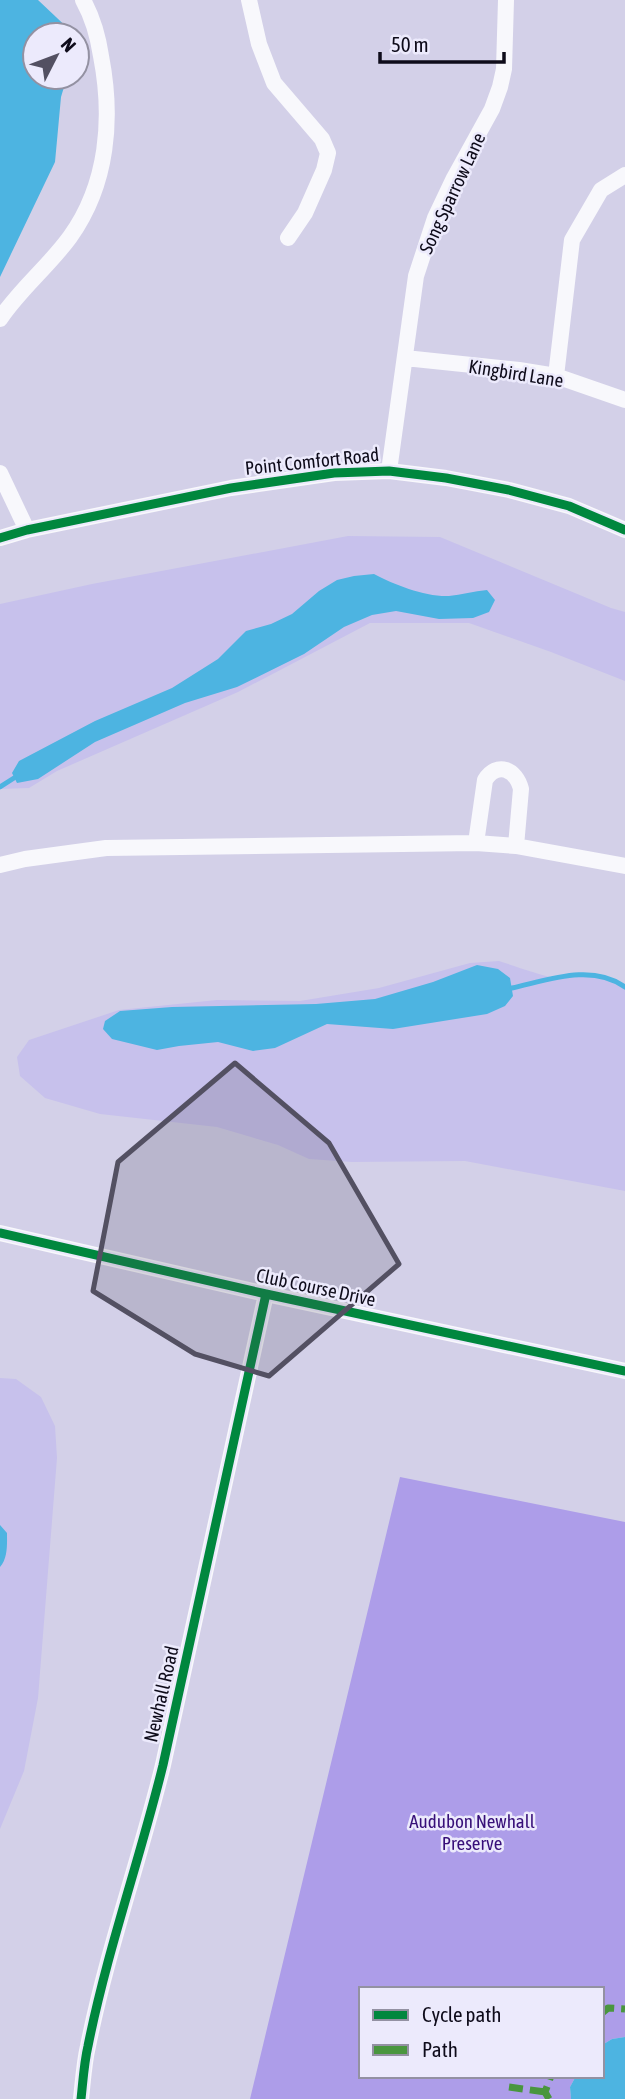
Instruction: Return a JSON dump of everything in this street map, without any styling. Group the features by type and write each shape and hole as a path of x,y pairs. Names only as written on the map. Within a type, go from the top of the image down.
{"street":[{"path":"0,319 69,238 82,218 106,149 107,85 97,35 83,0"},
{"path":"249,0 260,44 274,83 322,139 328,153 324,170 305,213 288,238"},
{"name":"Song Sparrow Lane","path":"388,471 421,256 435,218 492,109 500,88 504,69 506,0"},
{"path":"556,376 572,240 601,190 625,175"},
{"name":"Kingbird Lane","path":"405,358 556,376 625,400"},
{"name":"Point Comfort Road","path":"0,538 27,530 231,488 334,472 388,471 509,490 569,506 625,530"},
{"path":"0,473 27,530"},
{"path":"476,843 485,780 489,774 503,769 514,773 521,789 516,846"},
{"path":"0,865 106,848 476,843 516,846 625,866"},
{"name":"Club Course Drive","path":"0,1233 266,1294 625,1371"},
{"name":"Newhall Road","path":"81,2099 87,2048 163,1765 266,1294"}],"highlighted area":[{"path":"235,1063 329,1143 399,1264 269,1376 195,1354 93,1291 118,1162"}],"shaded area":[{"path":"348,536 440,537 625,612 625,681 469,623 370,623 238,692 57,771 29,788 0,789 0,604"},
{"path":"499,961 557,978 600,976 625,989 625,1191 465,1161 352,1162 309,1159 278,1145 217,1127 100,1114 45,1098 20,1076 17,1057 29,1040 119,1010 217,1000 300,1001 379,988 470,963"},
{"path":"0,1378 16,1379 41,1397 55,1426 57,1458 38,1698 24,1771 0,1829"}],"green space":[{"name":"Audubon Newhall Preserve","path":"400,1477 625,1522 625,2037 612,2039 604,2044 604,1987 359,1987 359,2078 575,2078 570,2087 571,2099 250,2099"}],"water":[{"path":"0,0 38,0 60,21 21,21 21,91 63,91 55,162 0,277"},
{"path":"374,574 430,595 449,596 487,590 495,600 489,612 473,618 439,619 396,611 372,615 344,627 304,654 237,687 185,703 95,742 38,779 17,783 12,773 19,761 95,721 172,688 218,659 246,631 271,624 292,614 337,580"},
{"path":"477,965 498,969 510,978 513,996 505,1006 487,1014 393,1029 327,1024 275,1048 253,1051 218,1042 157,1050 112,1039 103,1029 105,1021 120,1011 172,1007 316,1004 375,999 433,982"},
{"path":"0,1525 7,1533 7,1542 6,1555 0,1567"},
{"path":"625,2037 625,2099 571,2099 570,2087 575,2078 604,2078 604,2044 612,2039"}],"waterway":[{"path":"0,787 14,778"},
{"path":"512,988 555,978 584,975 612,980 625,987"}],"marked path":[{"path":"604,2011 608,2008 625,2009"},
{"path":"549,2099 545,2092 550,2078"},
{"path":"509,2087 545,2092"}],"cycle path":[{"path":"0,538 27,530 231,488 334,473 389,471 509,490 569,506 625,530"},
{"path":"0,1233 266,1294 625,1371"},
{"path":"81,2099 96,2011 163,1765 266,1294"}]}
